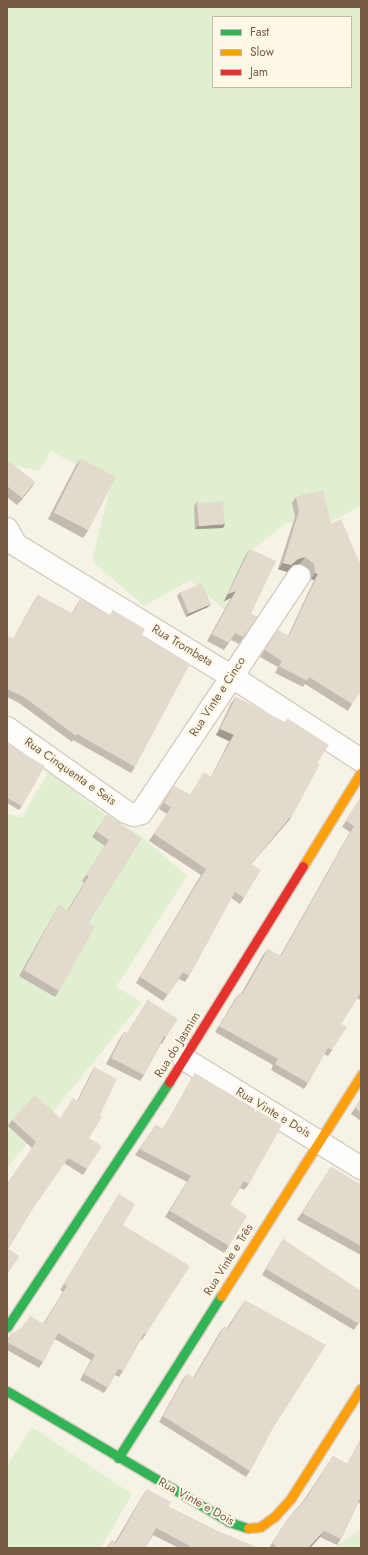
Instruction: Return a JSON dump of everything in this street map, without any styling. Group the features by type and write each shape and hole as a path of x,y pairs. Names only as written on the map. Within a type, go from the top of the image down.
{"street":[{"name":"Rua Trombeta","path":"10,540 231,676 361,760"},
{"name":"Rua Vinte e Cinco","path":"134,815 146,808 231,676 299,576"},
{"name":"Rua Cinquenta e Seis","path":"7,728 126,812 134,815"},
{"name":"Rua do Jasmim","path":"7,1327 184,1059 361,772"},
{"name":"Rua Vinte e Dois","path":"184,1059 361,1168"},
{"name":"Rua Vinte e Três","path":"118,1458 361,1075"},
{"name":"Rua Vinte e Dois","path":"7,1391 118,1458 229,1522 247,1528 260,1527 275,1516 291,1498 361,1388"}],"green space":[{"path":"7,7 361,7 361,506 330,522 286,523 245,556 225,610 190,580 144,606 92,561 111,483 51,451 39,471 7,464"},
{"path":"48,772 102,812 141,836 187,876 116,987 142,1002 7,1168 7,813 22,818"},
{"path":"32,1427 132,1494 101,1548 7,1548 7,1466"},
{"path":"361,1529 361,1548 333,1548"}],"building":[{"path":"81,459 116,477 89,530 54,512"},
{"path":"9,461 35,482 22,498 7,486 7,464"},
{"path":"323,491 331,524 341,519 361,566 361,691 352,704 309,677 307,681 279,666 282,661 265,650 278,630 289,636 318,574 315,573 314,564 305,557 298,559 291,565 283,563 299,511 296,497"},
{"path":"223,501 225,524 199,526 197,503"},
{"path":"250,549 276,561 251,614 257,617 243,637 235,633 229,643 212,634 236,591 228,594"},
{"path":"202,583 211,604 189,614 180,592"},
{"path":"38,595 73,614 80,600 110,615 113,610 145,629 142,635 190,664 135,767 77,734 76,736 24,697 7,689 7,636 13,639"},
{"path":"236,697 285,722 287,718 329,745 317,763 320,764 293,814 251,864 261,870 244,898 235,892 189,976 183,972 168,995 140,977 206,869 154,834 171,807 164,803 174,786 190,795 204,773 211,777 234,735 220,729"},
{"path":"7,744 45,766 22,806 7,798"},
{"path":"361,797 361,992 341,1024 347,1027 332,1050 328,1048 308,1083 275,1064 278,1059 219,1026 240,993 242,995 268,949 281,956 354,826 346,821"},
{"path":"107,815 141,839 88,923 95,927 59,991 24,970 59,905 68,911 89,876 86,875 109,840 96,831"},
{"path":"148,1000 178,1019 166,1037 164,1036 144,1075 111,1058 124,1032 127,1033"},
{"path":"95,1067 117,1079 100,1115 102,1117 89,1138 102,1146 87,1169 68,1158 31,1211 8,1249 19,1256 8,1272 7,1184 36,1142 12,1120 35,1095 60,1118 73,1098 78,1101"},
{"path":"195,1073 282,1125 249,1184 244,1181 230,1204 247,1216 229,1246 170,1211 191,1176 140,1149 156,1125 163,1129"},
{"path":"361,1099 361,1112 355,1108"},
{"path":"331,1167 361,1185 361,1246 302,1213"},
{"path":"119,1194 135,1204 123,1225 190,1266 146,1334 144,1333 123,1371 118,1369 108,1388 84,1374 95,1355 58,1333 43,1362 7,1341 11,1334 21,1328 30,1316 44,1324 67,1286 64,1284"},
{"path":"283,1239 361,1291 361,1320 359,1324 266,1269"},
{"path":"245,1300 326,1345 270,1433 250,1471 163,1416 187,1374 194,1378 224,1327 228,1329"},
{"path":"361,1440 361,1496 341,1539 324,1531 308,1548 277,1548 272,1543 286,1521 306,1499 333,1456 347,1464"},
{"path":"147,1489 171,1502 169,1507 217,1531 258,1548 189,1548 190,1546 156,1528 145,1548 107,1548 112,1540 116,1543"}],"traffic: fast":[{"path":"7,1327 169,1082"},
{"path":"118,1458 221,1296"},
{"path":"7,1391 229,1522 248,1528"}],"traffic: slow":[{"path":"303,866 361,772"},
{"path":"221,1296 361,1075"},
{"path":"248,1528 260,1527 275,1516 291,1498 361,1388"}],"traffic: jam":[{"path":"169,1082 303,866"}]}
